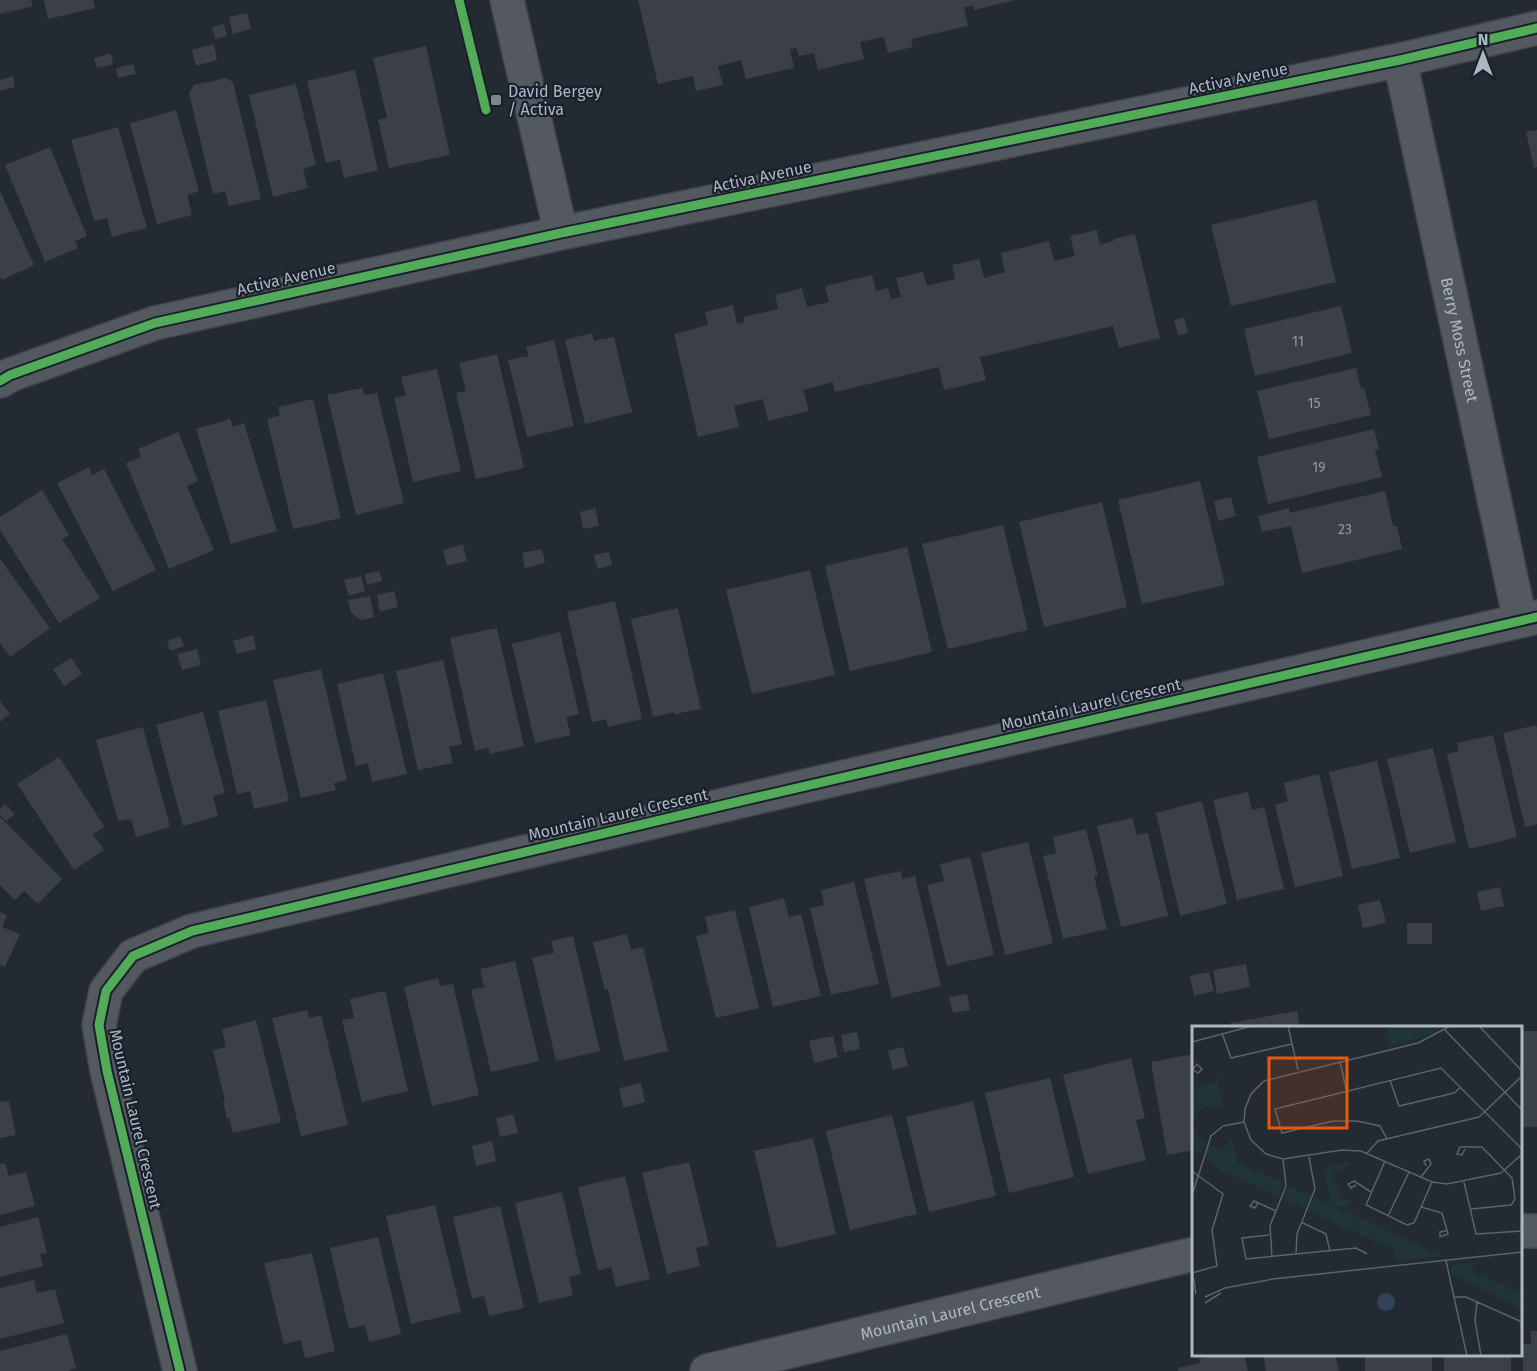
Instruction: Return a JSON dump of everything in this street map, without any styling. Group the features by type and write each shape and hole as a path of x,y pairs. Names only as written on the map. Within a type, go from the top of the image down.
{"street":[{"path":"507,0 561,233"},
{"name":"Activa Avenue","path":"0,381 10,375 155,323 561,233 1400,60 1537,28"},
{"name":"Berry Moss Street","path":"1400,60 1529,619"},
{"name":"Mountain Laurel Crescent","path":"180,1371 107,1071 99,1025 106,992 133,956 192,931 779,792 1529,619"},
{"name":"Mountain Laurel Crescent","path":"707,1371 1192,1254"}],"building":[{"path":"0,0 31,0 33,6 0,14"},
{"path":"44,0 93,0 95,8 48,19"},
{"path":"638,0 1012,1 974,10 973,6 964,7 968,26 911,39 913,47 888,53 884,37 860,42 864,59 818,70 814,53 799,56 796,48 790,49 794,68 746,79 741,60 718,66 723,85 696,91 693,76 658,84"},
{"path":"247,13 251,29 233,34 229,17"},
{"path":"224,24 227,36 215,39 212,27"},
{"path":"214,44 217,60 196,66 192,50"},
{"path":"426,46 450,155 389,168 378,120 387,118 373,58"},
{"path":"111,53 113,64 97,68 94,58"},
{"path":"133,64 136,74 118,78 116,68"},
{"path":"355,70 378,170 344,178 340,160 326,163 307,81"},
{"path":"13,76 15,87 0,91 0,80"},
{"path":"226,78 233,82 261,199 229,206 225,191 213,194 189,93 194,85"},
{"path":"296,84 316,165 303,169 308,188 273,197 249,95"},
{"path":"176,110 199,191 187,195 192,215 157,224 130,123"},
{"path":"118,127 147,228 112,237 107,218 94,221 71,140"},
{"path":"1537,130 1537,167 1534,168 1526,132"},
{"path":"50,147 87,236 75,241 78,248 45,262 5,165"},
{"path":"0,191 34,265 2,280 0,276"},
{"path":"1316,200 1336,282 1231,306 1211,225"},
{"path":"1097,230 1100,245 1135,234 1160,338 1119,348 1113,326 980,357 986,380 944,390 939,367 835,392 833,382 803,390 809,411 768,421 763,399 734,406 739,427 698,437 674,334 708,325 705,312 733,305 737,324 745,322 744,317 778,309 775,295 802,288 807,307 829,302 825,286 872,275 876,291 888,288 891,299 901,297 896,278 923,272 927,286 955,279 952,265 979,259 984,278 1005,272 1001,253 1049,241 1054,261 1075,256 1070,236"},
{"path":"1341,306 1352,353 1255,376 1244,329"},
{"path":"1184,317 1188,333 1178,335 1174,320"},
{"path":"592,333 594,341 614,337 632,412 585,424 565,340"},
{"path":"554,340 574,426 527,437 508,360 529,356 526,347"},
{"path":"497,354 524,468 476,479 456,393 466,391 459,363"},
{"path":"1356,368 1371,415 1269,439 1257,391"},
{"path":"437,369 461,471 413,482 394,398 406,395 401,377"},
{"path":"362,388 365,395 377,393 404,503 356,515 327,395"},
{"path":"313,399 341,518 293,529 267,419 280,415 278,407"},
{"path":"230,419 233,427 244,423 277,531 231,544 196,429"},
{"path":"1374,429 1379,449 1375,450 1382,477 1268,504 1257,457"},
{"path":"178,432 198,481 187,486 214,550 169,569 126,463 141,457 138,449"},
{"path":"89,467 92,475 104,469 156,570 113,591 57,483"},
{"path":"1200,481 1225,585 1142,604 1118,500"},
{"path":"42,490 69,535 62,539 100,598 59,623 0,530 0,517"},
{"path":"1385,491 1393,526 1397,526 1402,549 1302,573 1291,526 1262,532 1258,516 1289,508 1290,513"},
{"path":"1231,497 1236,516 1218,521 1214,501"},
{"path":"1102,502 1127,607 1044,627 1019,522"},
{"path":"595,508 599,526 583,529 580,512"},
{"path":"1003,525 1028,630 948,649 922,544"},
{"path":"463,544 467,561 447,566 443,550"},
{"path":"907,547 932,652 850,671 825,566"},
{"path":"542,549 545,563 525,568 522,553"},
{"path":"609,552 612,565 598,569 594,555"},
{"path":"0,559 50,628 10,657 0,643"},
{"path":"810,570 835,675 752,694 726,590"},
{"path":"379,571 382,581 367,585 365,574"},
{"path":"361,576 365,591 349,596 344,580"},
{"path":"394,591 398,607 380,612 377,595"},
{"path":"370,596 374,617 361,620 351,613 348,600"},
{"path":"615,601 642,719 608,727 606,719 592,722 567,612"},
{"path":"678,608 701,709 653,717 631,619"},
{"path":"497,628 524,746 490,754 488,748 475,751 450,638"},
{"path":"560,632 579,714 566,717 571,735 535,743 512,644"},
{"path":"253,635 256,649 237,654 233,641"},
{"path":"180,636 184,646 170,651 167,641"},
{"path":"197,649 201,665 182,670 177,654"},
{"path":"71,658 82,674 64,686 53,669"},
{"path":"443,660 462,744 449,747 453,763 418,770 396,671"},
{"path":"321,669 347,780 334,783 336,790 301,798 273,680"},
{"path":"383,673 407,774 372,782 368,763 356,766 337,684"},
{"path":"266,700 289,801 254,809 250,791 237,794 218,711"},
{"path":"0,701 10,714 0,722"},
{"path":"203,712 225,793 213,796 218,816 183,826 156,725"},
{"path":"1536,725 1537,824 1525,827 1503,733"},
{"path":"143,727 170,827 136,837 131,819 118,821 96,740"},
{"path":"1493,735 1517,837 1469,849 1447,754 1459,751 1457,743"},
{"path":"1433,748 1456,842 1410,853 1387,759"},
{"path":"59,757 105,827 93,834 104,850 74,870 17,784"},
{"path":"1377,761 1400,858 1352,869 1329,772"},
{"path":"1319,774 1343,876 1295,887 1275,805 1288,801 1284,783"},
{"path":"1248,792 1252,810 1264,807 1284,889 1237,900 1213,800"},
{"path":"1202,801 1227,904 1180,916 1156,813"},
{"path":"5,804 15,814 6,821 0,814 0,809"},
{"path":"0,817 62,879 38,904 24,891 15,900 0,885"},
{"path":"1132,818 1137,835 1148,833 1168,916 1121,927 1097,826"},
{"path":"1086,829 1098,876 1094,876 1107,929 1063,939 1043,856 1056,853 1053,837"},
{"path":"1028,842 1053,943 1005,955 981,853"},
{"path":"970,857 994,955 947,966 927,885 944,881 940,864"},
{"path":"901,871 902,879 915,876 941,986 892,998 864,879"},
{"path":"854,882 879,984 831,995 810,908 824,905 821,890"},
{"path":"1500,887 1504,906 1481,911 1477,892"},
{"path":"784,898 789,917 801,914 821,996 773,1007 749,907"},
{"path":"1380,900 1386,923 1363,928 1358,905"},
{"path":"735,910 759,1008 716,1018 696,936 709,933 705,917"},
{"path":"0,912 7,916 2,927 20,934 5,967 0,965"},
{"path":"1407,923 1432,923 1432,944 1407,944"},
{"path":"627,934 631,950 643,947 668,1051 624,1061 608,989 605,990 593,942"},
{"path":"573,936 600,1051 556,1061 532,958 554,953 551,941"},
{"path":"515,961 539,1061 491,1072 471,990 484,987 480,969"},
{"path":"1246,964 1250,987 1217,994 1213,970"},
{"path":"1209,972 1214,991 1194,996 1190,976"},
{"path":"438,978 440,986 453,984 479,1095 432,1106 404,987"},
{"path":"385,991 408,1091 362,1102 342,1020 354,1018 350,999"},
{"path":"967,994 970,1010 953,1013 949,997"},
{"path":"307,1010 309,1018 321,1015 348,1125 301,1136 272,1018"},
{"path":"1297,1011 1300,1026 1231,1026 1230,1023"},
{"path":"256,1020 281,1122 233,1133 229,1118 227,1119 213,1050 226,1047 222,1029"},
{"path":"1522,1031 1537,1031 1537,1127 1522,1127"},
{"path":"857,1032 860,1049 844,1052 841,1035"},
{"path":"833,1036 838,1057 814,1063 809,1041"},
{"path":"903,1047 908,1066 893,1070 888,1051"},
{"path":"1192,1054 1192,1150 1167,1155 1151,1062"},
{"path":"1131,1058 1145,1118 1136,1120 1146,1160 1088,1174 1063,1075"},
{"path":"1050,1078 1074,1177 1009,1193 985,1093"},
{"path":"641,1083 645,1102 623,1108 619,1088"},
{"path":"9,1101 16,1135 0,1138 0,1102"},
{"path":"973,1101 996,1196 929,1212 906,1117"},
{"path":"513,1114 518,1133 500,1137 496,1118"},
{"path":"892,1115 917,1214 850,1230 826,1131"},
{"path":"813,1138 836,1234 777,1248 754,1151"},
{"path":"492,1141 496,1161 476,1166 472,1146"},
{"path":"689,1162 709,1245 696,1248 700,1266 667,1274 642,1173"},
{"path":"5,1163 9,1176 26,1172 35,1206 0,1215 0,1164"},
{"path":"625,1176 650,1279 616,1287 611,1267 598,1271 578,1187"},
{"path":"562,1192 581,1274 569,1277 573,1295 539,1303 515,1203"},
{"path":"435,1205 461,1312 411,1324 386,1216"},
{"path":"500,1206 524,1308 489,1316 484,1296 472,1299 453,1217"},
{"path":"38,1217 47,1253 40,1254 43,1266 0,1277 0,1227"},
{"path":"378,1237 401,1334 369,1342 365,1325 349,1329 330,1248"},
{"path":"312,1253 335,1351 305,1358 301,1340 284,1344 264,1263"},
{"path":"34,1280 37,1293 55,1289 64,1323 0,1339 0,1288"},
{"path":"1531,1331 1537,1331 1537,1371 1523,1371 1523,1344 1531,1344"},
{"path":"67,1334 76,1368 69,1371 0,1371 0,1351"},
{"path":"1210,1356 1244,1356 1248,1371 1178,1371 1178,1368 1200,1363 1199,1359"},
{"path":"1263,1356 1335,1356 1339,1371 1266,1371"},
{"path":"1365,1356 1432,1356 1432,1371 1365,1371"},
{"path":"1444,1356 1511,1356 1511,1371 1444,1371"}],"cycle path":[{"path":"459,0 486,110"},
{"path":"0,381 10,375 155,323 561,233 1400,60 1537,28"},
{"path":"180,1371 107,1071 99,1025 106,991 133,956 192,931 745,800 1537,617"}],"place":[{"name":"David Bergey / Activa","path":"496,100"}]}
